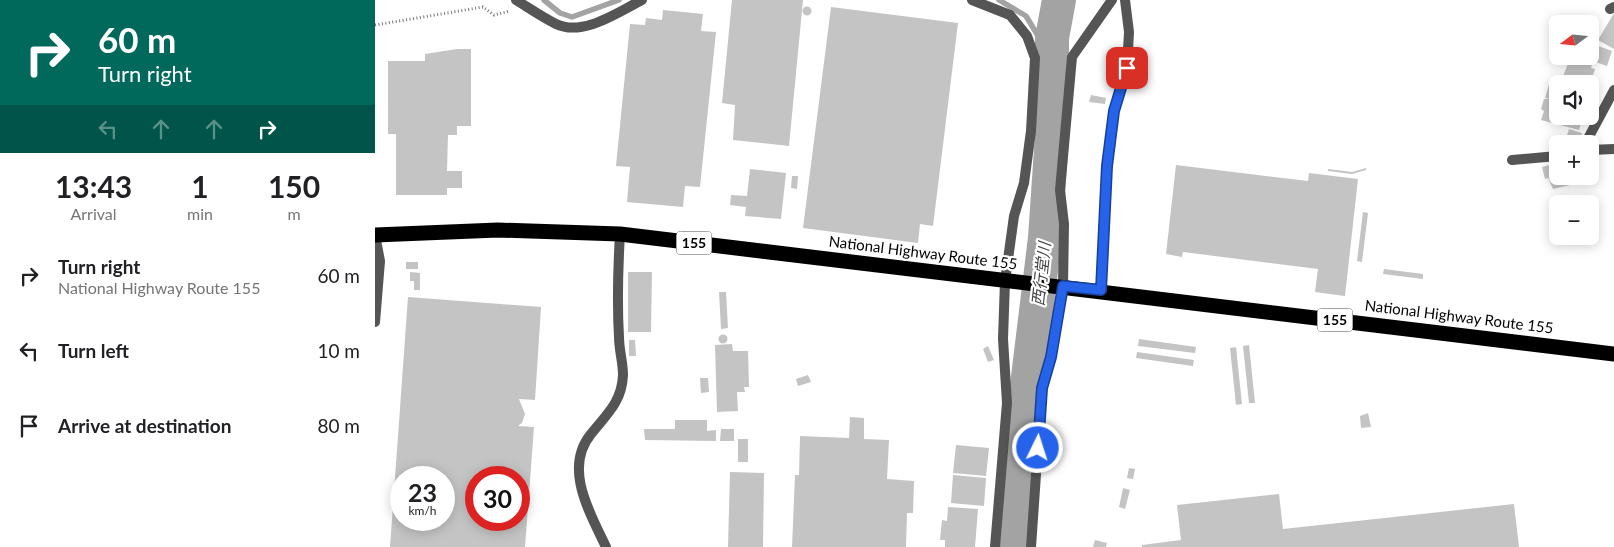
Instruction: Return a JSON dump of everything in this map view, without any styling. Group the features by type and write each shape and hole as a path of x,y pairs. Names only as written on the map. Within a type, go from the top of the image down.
{"highway":[{"name":"National Highway Route 155","path":"375,235 498,230 620,234 1008,282 1101,290 1614,354"}],"street":[{"path":"518,1 557,25 575,28 597,22 642,0"},
{"path":"972,0 1010,16 1027,36 1035,58 1031,131 1024,184 1014,216 1003,339 1007,403 995,547"},
{"path":"1031,547 1042,388 1051,357 1059,286 1064,224 1060,190 1072,57 1112,0"},
{"path":"1101,290 1107,166 1114,111 1127,68 1129,32 1125,0"},
{"path":"1590,135 1614,90"},
{"path":"1599,150 1614,149"},
{"path":"1512,160 1549,157"},
{"path":"606,547 594,522 579,478 578,457 589,435 613,410 623,376 619,338 620,234"},
{"path":"375,235 380,261 375,322"}],"path":[{"path":"375,25 483,8 494,14 509,12 518,1"}],"building":[{"path":"732,0 803,0 789,146 733,140 735,105 722,103"},
{"path":"807,6 812,11 807,16 802,11"},
{"path":"831,7 958,23 933,226 920,224 918,243 803,228"},
{"path":"663,10 703,14 701,31 716,32 700,187 685,186 683,207 627,202 630,167 616,166 630,24 645,25 646,18 662,20"},
{"path":"1614,13 1614,49 1599,41"},
{"path":"1599,46 1612,51 1607,66 1599,63"},
{"path":"457,49 471,49 471,126 457,126 457,135 448,135 447,171 462,171 462,188 447,188 447,195 396,195 396,134 388,134 388,61 425,61 425,54"},
{"path":"1567,65 1592,65 1591,68 1595,69 1593,75 1563,75"},
{"path":"1549,84 1549,99 1545,98"},
{"path":"1091,95 1106,98 1105,104 1089,102"},
{"path":"1544,99 1549,99 1549,122 1541,120 1544,111 1541,109"},
{"path":"1560,125 1580,125 1579,130"},
{"path":"1569,129 1582,133 1581,135 1567,135"},
{"path":"1176,165 1308,181 1309,173 1358,179 1345,296 1315,292 1318,269 1183,252 1182,257 1166,254"},
{"path":"1549,165 1549,180 1548,178 1545,179 1542,167"},
{"path":"1366,168 1366,170 1352,174 1328,171 1328,169 1352,172"},
{"path":"750,169 786,173 781,219 745,216 746,207 730,205 731,195 747,196"},
{"path":"792,176 798,176 797,189 791,188"},
{"path":"1551,185 1570,185 1553,189"},
{"path":"1363,212 1368,213 1362,262 1357,261"},
{"path":"406,262 418,262 418,269 406,269"},
{"path":"1384,269 1423,274 1423,279 1383,274"},
{"path":"410,272 420,273 420,290 414,290 414,281 410,281"},
{"path":"628,272 652,272 651,332 628,332"},
{"path":"719,292 726,292 728,328 721,329"},
{"path":"408,297 541,307 535,400 519,399 525,414 522,423 518,426 534,427 530,480 530,466 465,466 465,531 526,531 525,547 390,547 391,531 455,531 455,466 396,466"},
{"path":"723,334 728,339 723,344 718,339"},
{"path":"1139,339 1196,347 1195,353 1138,346"},
{"path":"629,340 635,340 636,356 629,356"},
{"path":"732,344 733,351 748,351 749,387 744,387 745,392 737,392 738,411 717,412 715,345"},
{"path":"1249,345 1255,403 1249,403 1243,346"},
{"path":"988,346 994,360 988,362 983,349"},
{"path":"1236,347 1242,404 1236,405 1230,348"},
{"path":"1137,352 1194,360 1193,366 1136,358"},
{"path":"808,375 811,382 798,386 796,379"},
{"path":"700,378 708,378 709,392 701,393"},
{"path":"1368,413 1371,427 1361,428 1360,416"},
{"path":"850,417 864,418 864,439 889,440 887,479 914,481 913,513 907,513 906,547 792,547 795,475 799,475 800,436 849,438"},
{"path":"675,420 707,420 707,431 716,430 716,441 645,440 644,429 675,429"},
{"path":"721,429 734,429 734,441 720,441"},
{"path":"738,439 748,439 748,462 738,462"},
{"path":"956,445 989,448 986,476 953,473"},
{"path":"1129,468 1135,469 1133,479 1127,478"},
{"path":"730,472 764,473 763,547 728,547"},
{"path":"953,475 986,478 984,506 951,503"},
{"path":"1123,488 1130,490 1125,509 1119,507"},
{"path":"1279,494 1283,529 1514,504 1519,547 1142,547 1142,545 1181,540 1177,505"},
{"path":"948,507 978,509 975,547 945,547 945,540 940,540 942,520 947,521"},
{"path":"1095,540 1107,543 1106,547 1093,547"}],"waterway":[{"path":"544,0 560,13 572,17 619,0"},
{"path":"999,0 1026,16 1052,59"},
{"name":"西行堂川","path":"1012,547 1027,385 1045,238 1052,135 1052,38 1059,0"}],"route":[{"path":"1038,448 1042,388 1051,357 1063,286 1101,290 1107,166 1114,111 1127,68"}]}
